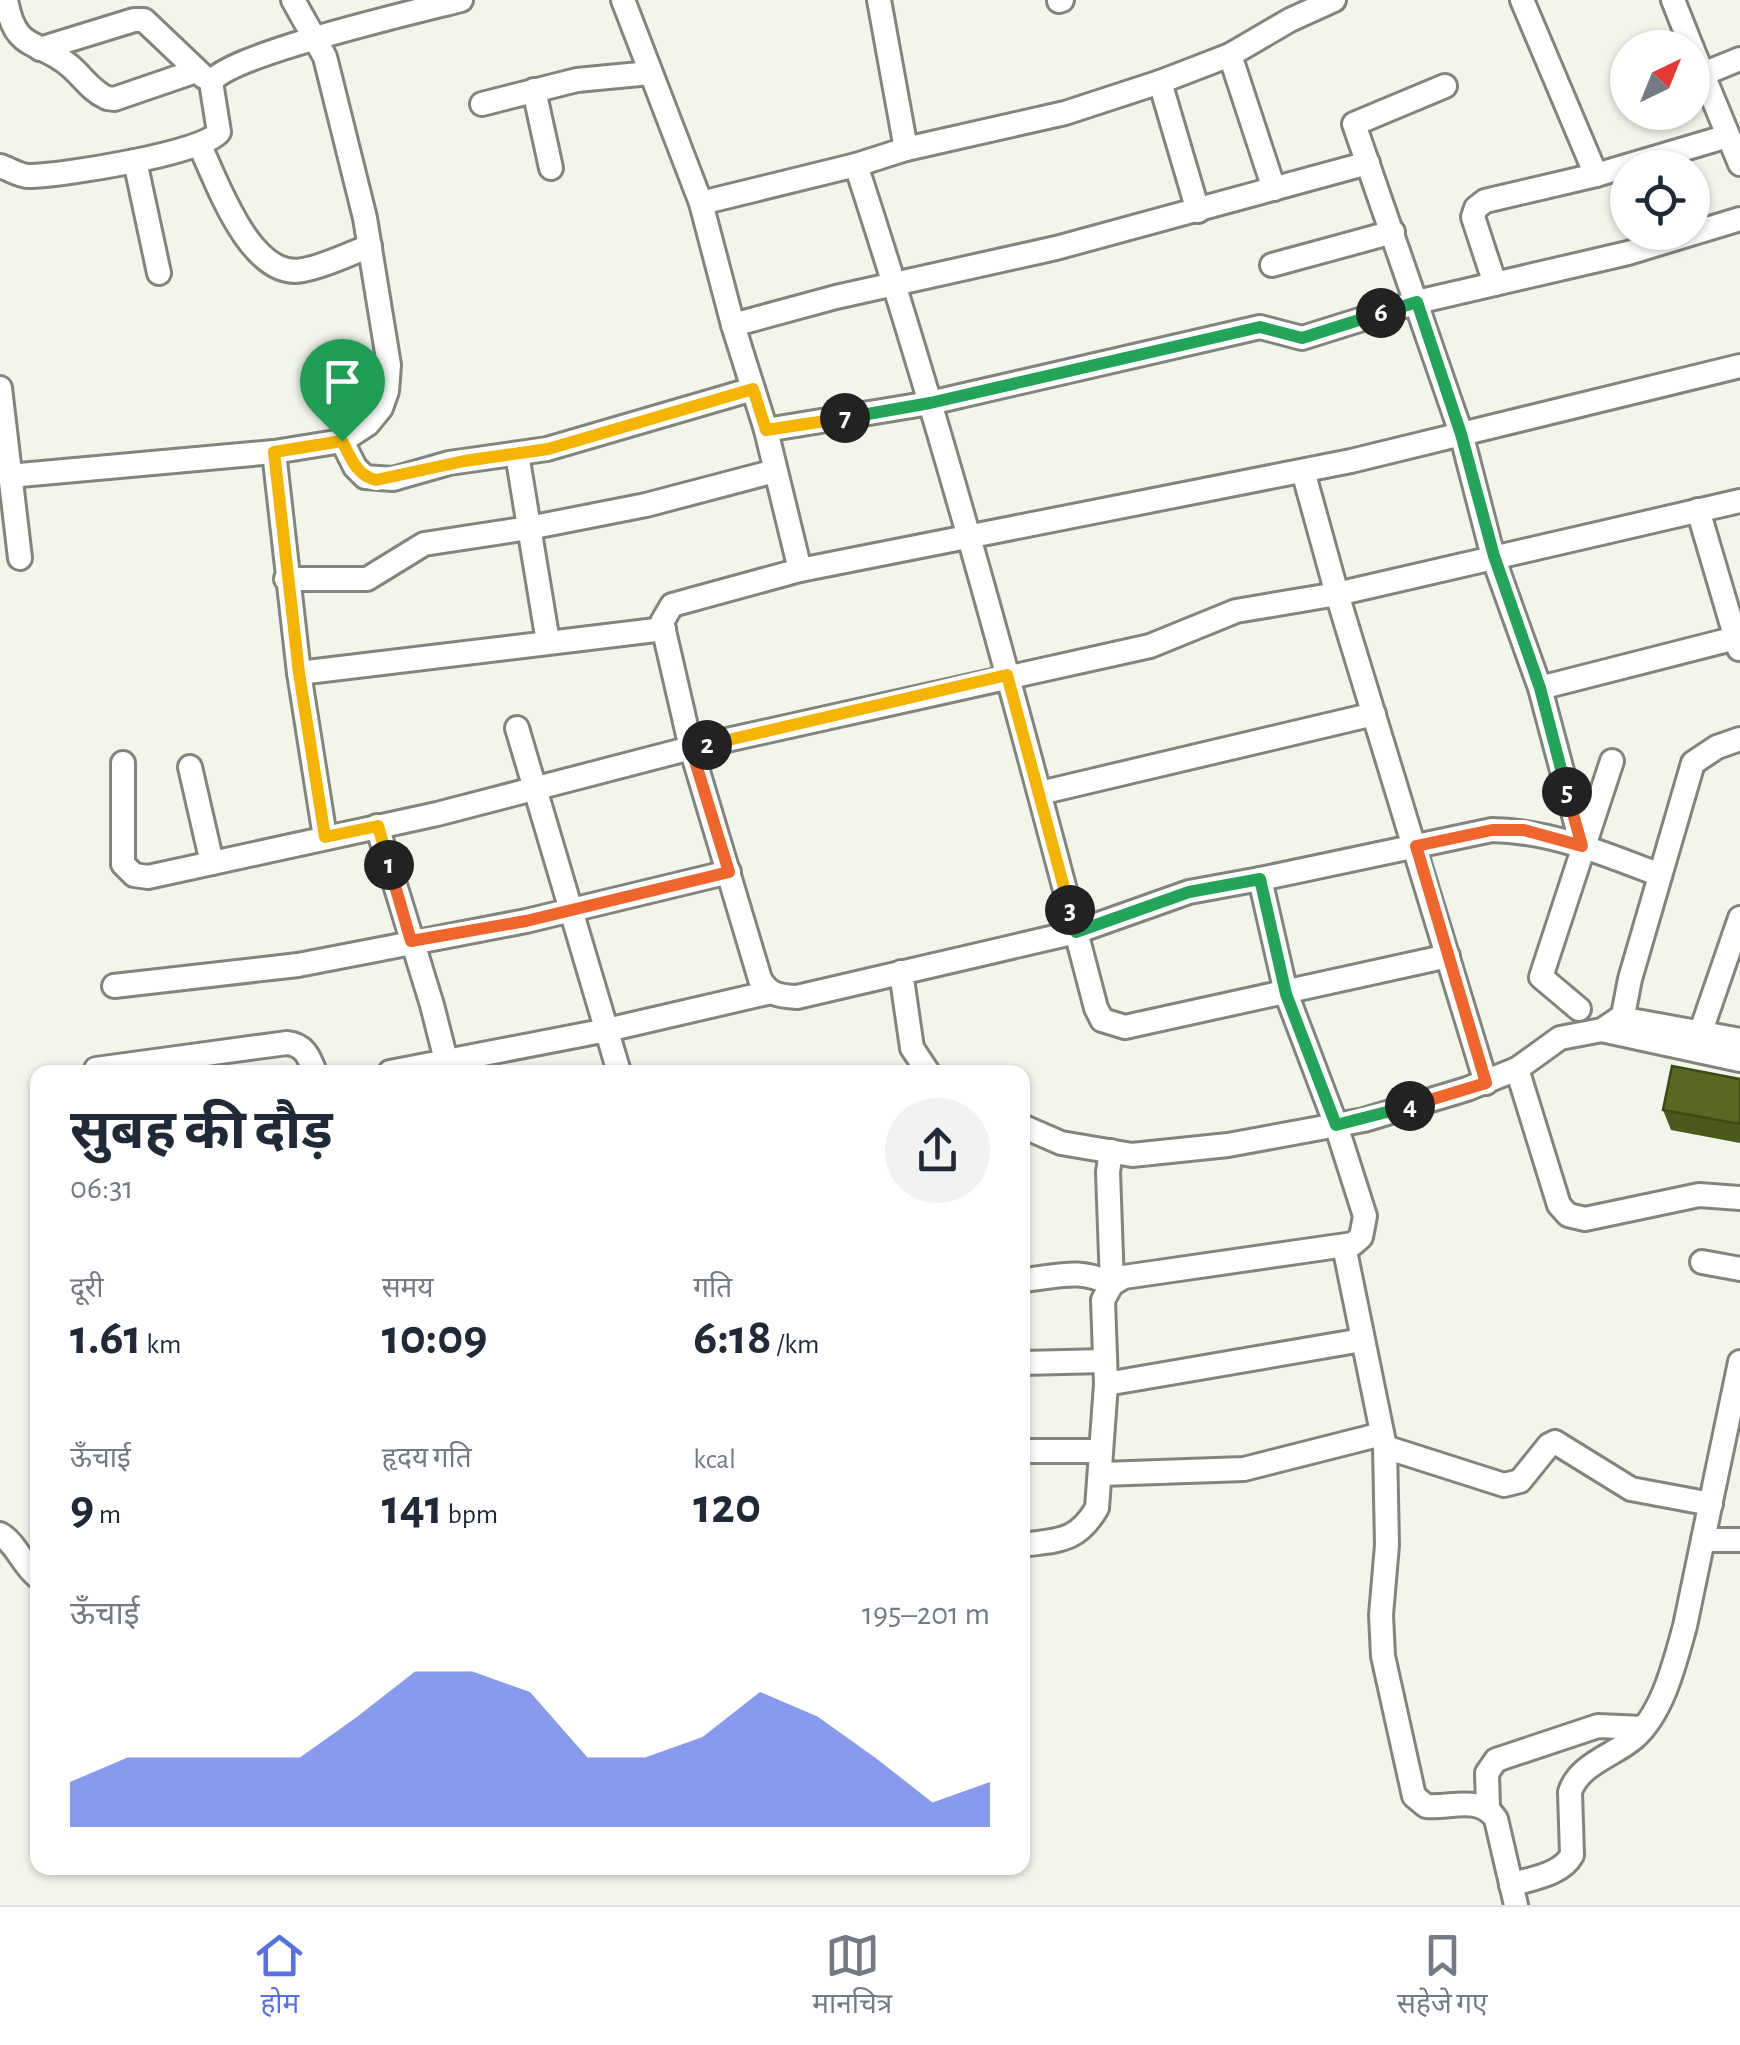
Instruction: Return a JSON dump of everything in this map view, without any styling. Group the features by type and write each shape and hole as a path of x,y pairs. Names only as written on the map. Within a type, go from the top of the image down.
{"street":[{"path":"6,0 11,24 18,35 60,59 106,98 114,99 216,75 234,65 410,6 461,0"},
{"path":"9,476 274,452 342,441 368,424 380,408 387,392 389,365 370,246 318,39 294,0"},
{"path":"623,0 701,203 766,430 800,570"},
{"path":"880,0 906,150"},
{"path":"701,203 1065,113 1230,55 1286,10 1334,0"},
{"path":"1522,0 1596,175"},
{"path":"1673,0 1685,30"},
{"path":"0,166 30,176 135,161 200,146 214,140 220,126 204,77 144,20 40,49"},
{"path":"1230,55 1274,188"},
{"path":"1710,71 1740,58"},
{"path":"482,104 600,76 650,72"},
{"path":"1160,82 1198,211"},
{"path":"1446,86 1354,124 1461,434 1494,556 1540,688 1582,846"},
{"path":"534,90 551,168"},
{"path":"1710,90 1740,164"},
{"path":"1495,284 1473,217 1476,208 1486,201 1596,175 1728,136"},
{"path":"200,146 239,230 277,266 304,270 370,246"},
{"path":"135,161 159,272"},
{"path":"733,324 1198,211 1368,163"},
{"path":"856,165 930,403 1102,1020 1125,1027 1448,956"},
{"path":"766,430 930,403 1260,327 1302,338 1417,302 1646,249 1740,219"},
{"path":"1272,264 1393,232"},
{"path":"1660,875 1582,846 1524,830 1492,830 1189,892 1076,932 796,996 776,996 760,979 691,748 662,622 672,605 800,570 1303,471 1740,366"},
{"path":"0,388 20,558"},
{"path":"342,441 355,467 365,477 393,479 449,464 598,436 753,389"},
{"path":"274,452 286,579 325,837"},
{"path":"518,454 548,642"},
{"path":"1303,471 1486,1083"},
{"path":"286,579 368,579 424,544 646,505 776,472"},
{"path":"123,763 123,864 134,875 148,877 536,790 691,748 1007,675 1150,646 1236,610 1337,594 1740,501"},
{"path":"1540,688 1738,642 1698,510"},
{"path":"299,673 664,629"},
{"path":"1040,794 1374,714"},
{"path":"518,728 617,1065"},
{"path":"1614,1028 1694,764 1717,747 1740,739"},
{"path":"1580,1009 1541,976 1612,761"},
{"path":"190,767 212,863"},
{"path":"378,826 447,1065"},
{"path":"114,986 274,969 526,921 729,872"},
{"path":"1030,1544 1068,1539 1088,1524 1097,1508 1105,1373 1103,1300 1112,1284 1124,1277 1344,1246 1361,1237 1365,1216 1336,1125 1286,994 1260,879"},
{"path":"1701,1031 1740,918"},
{"path":"901,972 912,1048 923,1065"},
{"path":"456,1065 771,992"},
{"path":"1030,1129 1061,1143 1132,1154 1228,1145 1364,1120 1486,1083 1517,1070 1560,1038 1614,1028 1674,1036 1740,1060"},
{"path":"1674,1036 1701,1031 1740,1040"},
{"path":"125,1065 286,1043 306,1051 313,1065"},
{"path":"1517,1070 1559,1205 1568,1215 1586,1219 1699,1195 1740,1198"},
{"path":"1112,1151 1108,1172 1112,1284"},
{"path":"1344,1246 1384,1440 1388,1546 1381,1615 1383,1656 1414,1796 1426,1806 1476,1804 1488,1808"},
{"path":"1702,1262 1740,1269"},
{"path":"1030,1279 1072,1272 1112,1284"},
{"path":"1030,1364 1105,1373 1362,1340"},
{"path":"1643,1728 1598,1726 1496,1760 1487,1773 1488,1808 1496,1819 1514,1895 1568,1862 1572,1855 1573,1782 1581,1772 1634,1738 1643,1728 1652,1716 1676,1659 1740,1362"},
{"path":"1030,1452 1101,1462 1244,1469 1384,1440 1504,1485 1520,1481 1548,1445 1556,1442 1632,1489 1711,1504"},
{"path":"0,1534 8,1538 30,1570"},
{"path":"1703,1540 1740,1540"}],"building":[{"path":"1672,1066 1740,1079 1740,1124 1663,1110"}],"route":[{"path":"1417,302 1461,434 1494,556 1540,688 1582,846 1524,830 1492,830 1416,846 1486,1083 1336,1125 1286,994 1260,879 1189,892 1076,932 1007,675 691,748 729,872 526,921 411,941 378,826 325,837 286,579 274,452 342,441 355,467 365,477 393,479 449,464 548,449 753,389 766,430 930,403 1260,327 1302,338 1417,302"}]}
